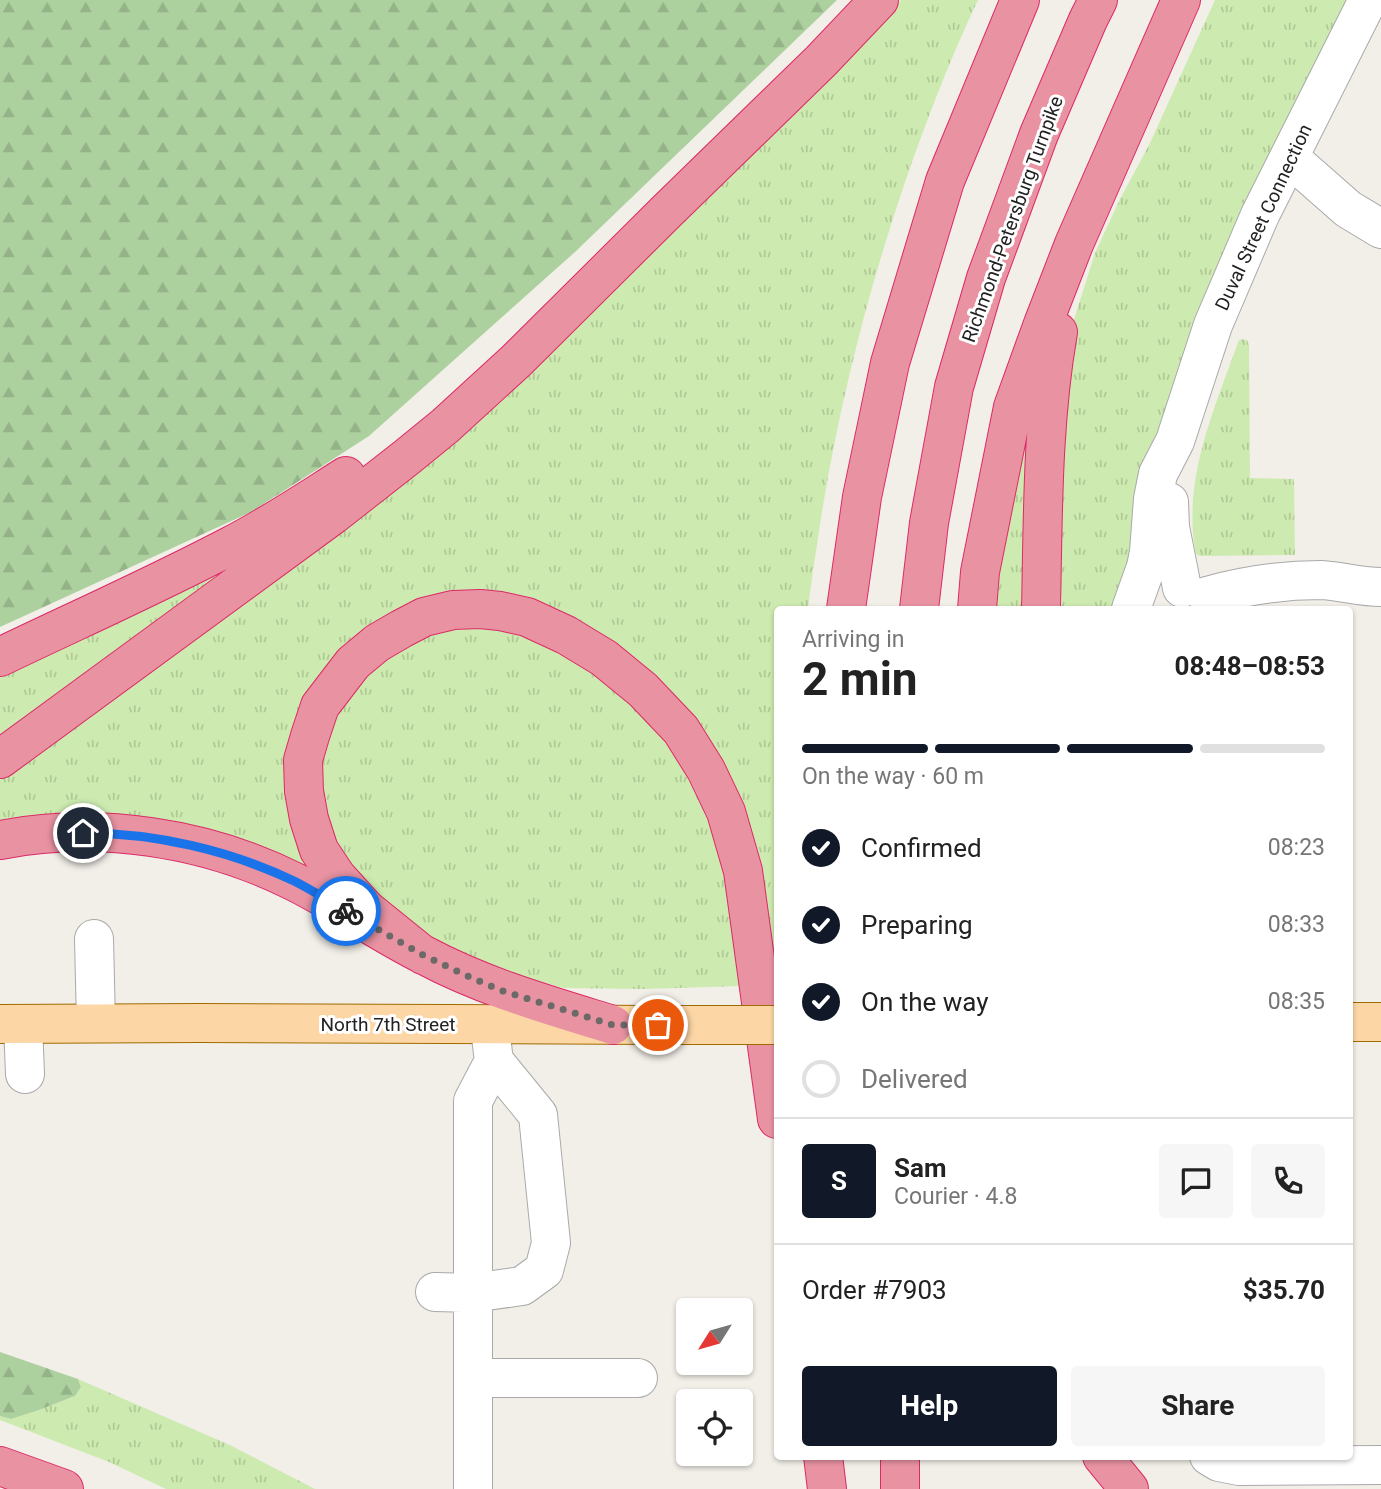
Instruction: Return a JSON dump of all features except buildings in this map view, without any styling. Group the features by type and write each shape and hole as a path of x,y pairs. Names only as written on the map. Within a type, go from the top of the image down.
{"highway":[{"path":"0,760 354,498 445,426 516,361 821,61 879,0"},
{"path":"846,606 862,497 890,363 945,181 1020,0"},
{"name":"Richmond-Petersburg Turnpike","path":"919,606 929,523 957,375 986,278 1039,134 1098,0"},
{"path":"977,606 980,572 1013,407 1074,244 1181,0"},
{"path":"1041,606 1046,419 1052,365 1074,244"},
{"path":"0,657 168,578 282,517 516,361"},
{"path":"423,955 366,909 337,877 319,850 304,791 303,760 310,736 320,706 353,663 376,643 401,629 424,617 453,610 480,609 527,617 566,635 604,658 643,690 681,730 706,770 726,812 743,871 774,1097"},
{"path":"0,840 61,833 106,833 178,842 223,853 292,880 423,955 474,979 503,991 613,1025"},
{"path":"824,1460 828,1489"},
{"path":"828,1489 829,1460"},
{"path":"900,1460 900,1489"},
{"path":"1105,1460 1129,1489"},
{"path":"0,1466 64,1489"}],"main road":[{"path":"1353,1022 1381,1022"},
{"name":"North 7th Street","path":"12,1024 96,1023 492,1043 613,1025 774,1025"}],"street":[{"name":"Duval Street Connection","path":"1134,606 1149,552 1153,499 1158,474 1175,441 1213,325 1260,215 1368,0"},
{"path":"1290,158 1348,209 1381,229"},
{"name":"Duval Street Connection","path":"1175,441 1169,486 1170,527 1203,598"},
{"path":"1136,606 1155,592 1173,588 1203,598 1227,591 1294,581 1324,580 1372,587"},
{"path":"1290,606 1323,593 1372,587"},
{"path":"94,939 96,1023"},
{"path":"12,1024 25,1074"},
{"path":"473,1489 472,1378 454,1292 473,1101 492,1043"},
{"path":"454,1292 522,1286 544,1270 551,1243 538,1115 492,1043"},
{"path":"472,1378 638,1378"},
{"path":"1221,1461 1381,1465"}],"green space":[{"path":"0,0 837,0 575,252 369,436 251,512 0,627"},
{"path":"901,0 978,0 947,69 920,140 865,313 835,439 808,606 774,606 774,976 723,771 501,599 321,681 318,880 0,830 0,774 457,439 571,332"},
{"path":"1215,0 1351,0 1197,314 1145,471 1138,521 1118,606 1062,606 1055,480 1070,332 1095,253 1149,145"},
{"path":"1239,340 1247,340 1249,345 1250,478 1294,479 1295,555 1196,554 1192,522 1197,469 1211,417"},
{"path":"1032,387 1028,606 991,606"},
{"path":"214,574 212,581 0,735 0,669"},
{"path":"469,627 524,634 576,659 643,714 677,755 704,805 728,875 741,986 564,988 524,977 461,955 410,930 334,850 319,781 327,738 343,703 363,675 411,642 440,632"},
{"path":"0,1352 78,1379 81,1387 75,1396 39,1410 11,1419 0,1416"},
{"path":"78,1379 232,1446 315,1489 166,1489 109,1462 0,1420 0,1416 11,1419 75,1396 81,1387"}],"way so far":[{"path":"346,911 423,955 503,991 613,1025 658,1025"}],"route":[{"path":"83,833 106,833 178,842 223,853 292,880 346,911"}]}
